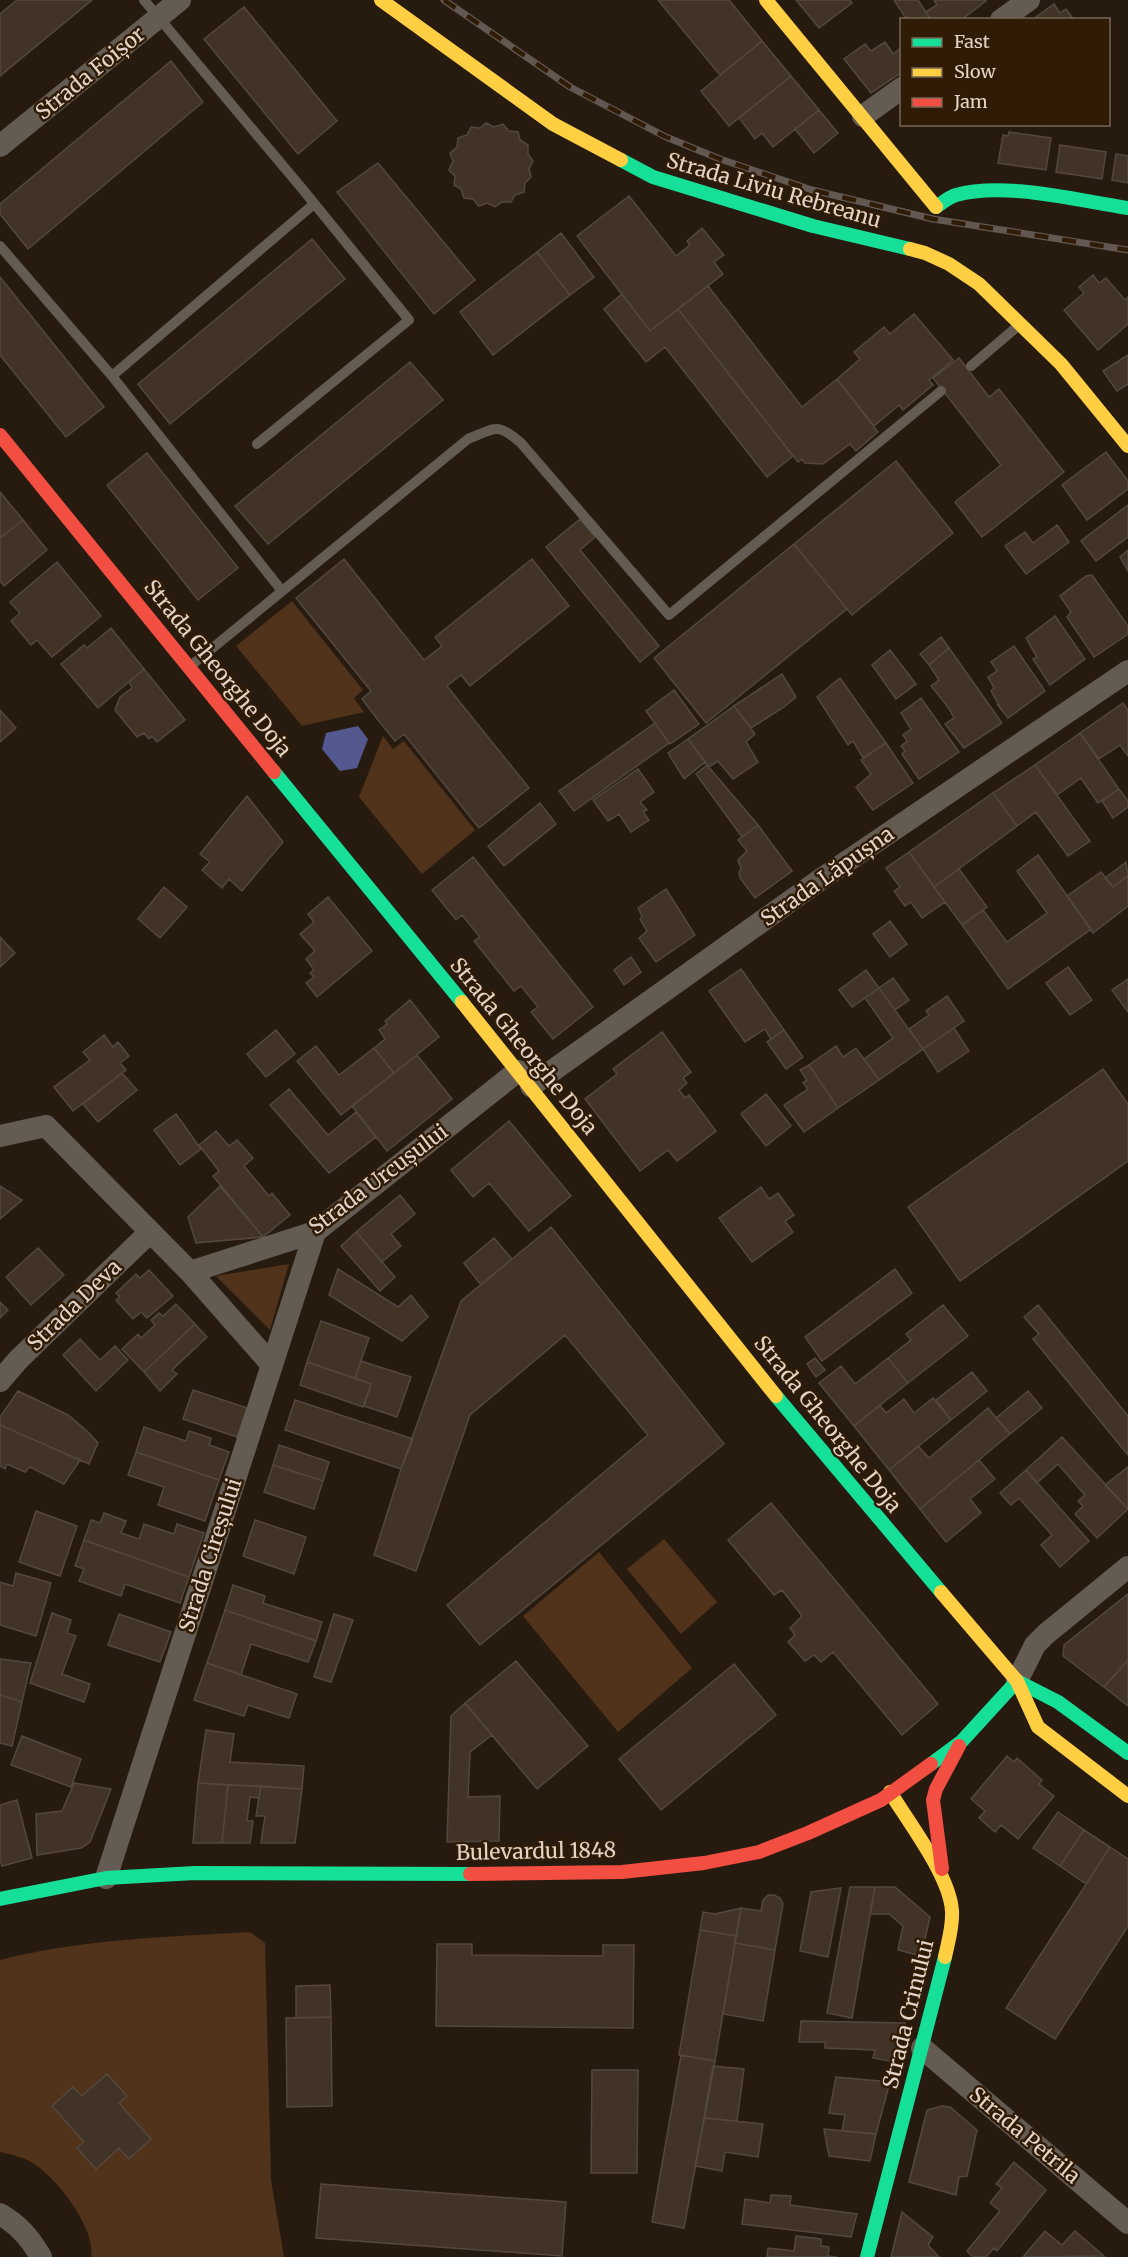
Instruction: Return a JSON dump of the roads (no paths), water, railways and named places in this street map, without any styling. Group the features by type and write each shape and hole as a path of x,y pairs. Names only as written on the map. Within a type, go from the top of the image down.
{"street":[{"name":"Strada Foișor","path":"0,146 180,0"},
{"name":"Strada Liviu Rebreanu","path":"381,0 553,124 653,177 813,226 926,247 979,284 1061,364 1128,446"},
{"path":"766,0 863,116 934,213 953,195 1009,191 1128,208"},
{"path":"1004,18 1029,0"},
{"path":"863,116 900,89"},
{"name":"Strada Gheorghe Doja","path":"0,435 524,1079 799,1425 1017,1682 1038,1727 1128,1796"},
{"name":"Strada Lăpușna","path":"524,1079 1128,671"},
{"name":"Strada Urcușului","path":"190,1272 315,1232 524,1079"},
{"path":"0,1136 46,1126 190,1272 272,1365"},
{"name":"Strada Deva","path":"0,1380 150,1232"},
{"name":"Strada Cireșului","path":"106,1878 315,1232"},
{"path":"1017,1682 1035,1646 1046,1634 1128,1567"},
{"name":"Strada Gheorghe Doja","path":"1017,1682 1058,1702 1128,1753"},
{"name":"Bulevardul 1848","path":"0,1899 106,1878 195,1873 575,1874 622,1872 692,1864 768,1848 808,1833 881,1800 962,1741 1017,1682"},
{"path":"943,1879 933,1800 936,1789 962,1741"},
{"name":"Strada Crinului","path":"867,2257 951,1930 952,1910 943,1879 890,1792"},
{"name":"Strada Petrila","path":"922,2048 1128,2223"},
{"path":"0,2214 14,2222 29,2238 41,2257"}],"lane":[{"path":"144,0 409,320 257,444"},
{"path":"112,376 314,204"},
{"path":"0,246 112,376 282,591"},
{"path":"971,366 1020,324"},
{"path":"190,666 468,439 494,429 506,430 521,443 669,615 941,391"}],"water":[{"path":"358,726 368,739 357,768 340,771 322,749 326,733"}],"railway":[{"path":"444,0 570,87 666,137 720,159 812,190 933,219 1128,250"}]}
